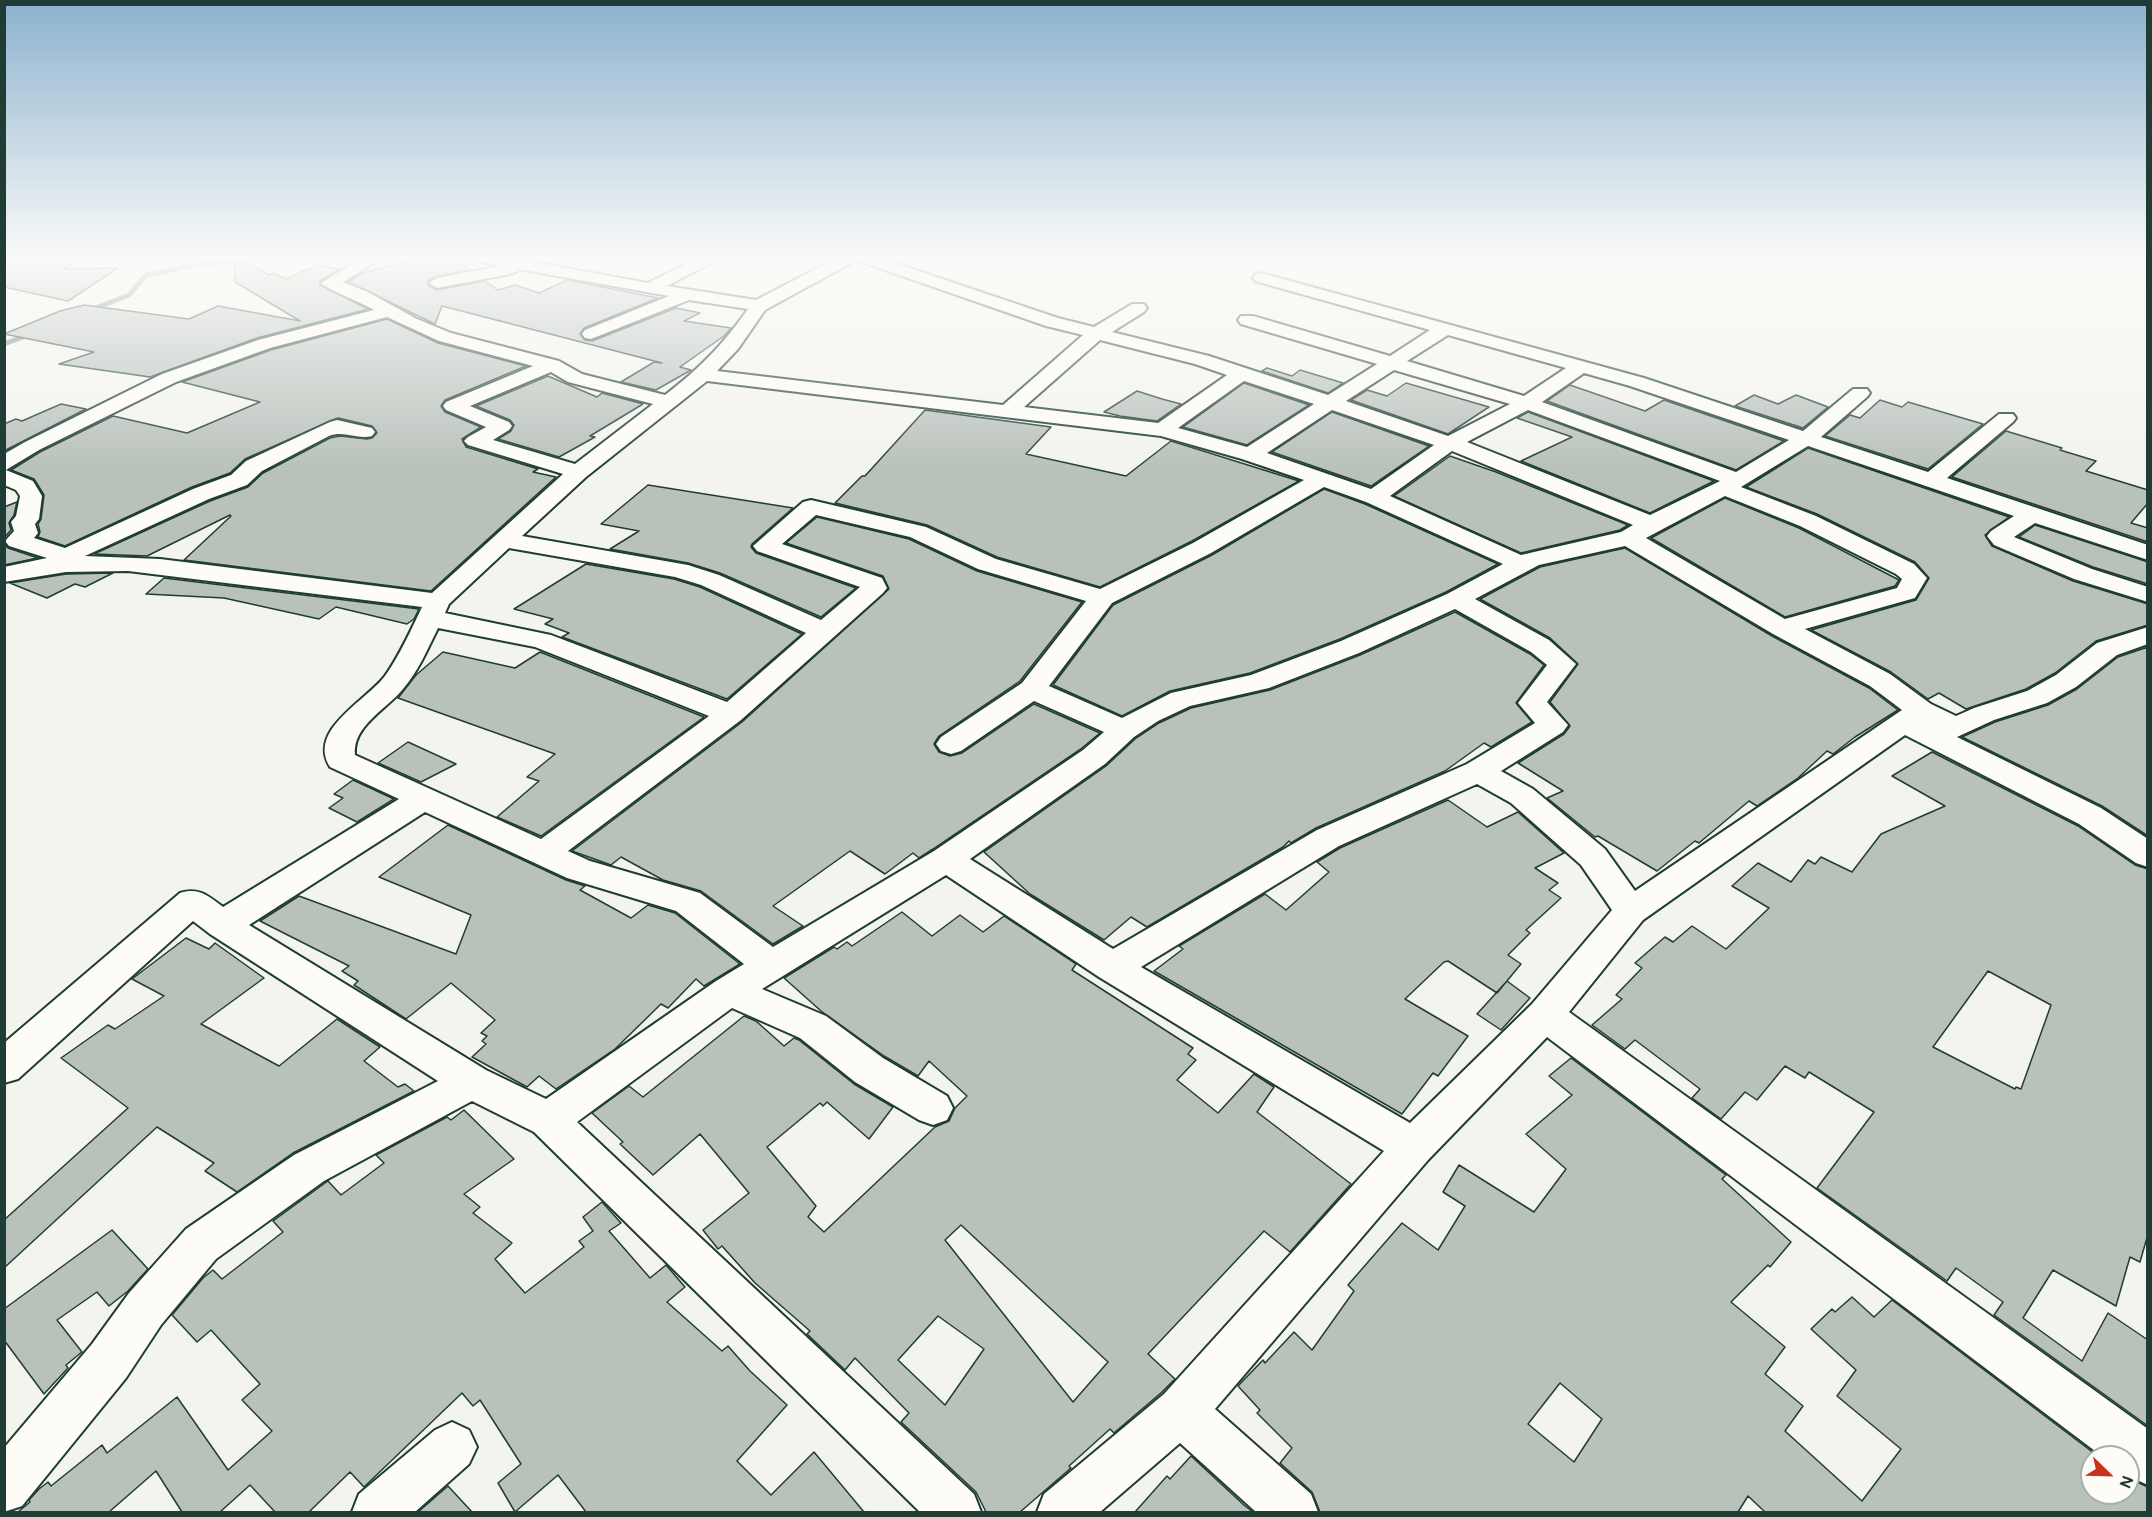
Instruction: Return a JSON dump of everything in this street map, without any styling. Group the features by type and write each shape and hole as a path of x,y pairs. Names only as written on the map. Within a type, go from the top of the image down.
{"street":[{"path":"4,464 32,446 169,378 264,344 322,329"},
{"path":"427,329 552,365 575,378 668,402"},
{"path":"591,334 604,329"},
{"path":"743,329 732,345 703,375 578,472 504,540 434,610 412,654 394,683 350,725 339,744 341,760 422,799 579,870 688,902 770,964"},
{"path":"1080,329 1202,360 1498,461 1640,531 1782,628 1880,680 1912,716 2090,816 2148,855"},
{"path":"1009,410 1104,329"},
{"path":"1277,329 1527,403 1731,484 1905,569 1915,578 1906,593 1842,609 1782,628"},
{"path":"1292,333 1300,329"},
{"path":"1250,454 1445,329 1637,382 1804,440 2148,553"},
{"path":"552,365 453,406 502,426 475,441 578,472"},
{"path":"1374,497 1450,443 1527,403 1581,367"},
{"path":"1162,430 1241,374"},
{"path":"703,375 1162,430 1250,454 1374,497 1522,564"},
{"path":"548,1120 770,964 946,859 1094,757 1124,730 1181,699 1259,682 1350,647 1456,599 1531,559 1640,531 1731,484 1804,440 1860,393"},
{"path":"1930,481 2006,418"},
{"path":"4,575 56,561 201,494 239,480 254,466 337,426 365,432"},
{"path":"4,476 25,486 31,496 27,519 23,522 26,533 17,541 62,563 176,568 434,610 542,642 731,714"},
{"path":"951,744 1032,689 1103,598 1202,548 1321,480"},
{"path":"544,853 731,714 874,588 873,583 765,546 811,507 918,532 987,564 1103,598"},
{"path":"2031,515 1999,536 2002,540 2083,574 2148,595"},
{"path":"504,540 679,570 710,580 824,631"},
{"path":"1112,967 1328,838 1478,771 1553,725 1532,703 1562,664 1539,646 1456,599"},
{"path":"1912,716 1956,728 1984,714 2037,697 2066,681 2107,649 2148,635"},
{"path":"1032,689 1124,730"},
{"path":"1062,1512 1181,1411 1414,1147 1545,1015 1631,911 1912,716"},
{"path":"1478,771 1522,796 1593,857 1631,911"},
{"path":"222,925 422,799"},
{"path":"946,859 1112,967 1414,1147"},
{"path":"4,1067 192,902 222,925 472,1082 548,1120 956,1512"},
{"path":"729,991 813,1027 870,1070 933,1108"},
{"path":"1545,1015 2148,1460"},
{"path":"4,1488 109,1361 145,1309 201,1244 309,1168 472,1082"},
{"path":"1181,1411 1293,1512"},
{"path":"377,1512 452,1447"}],"building":[{"path":"17,329 292,329 257,338 150,377 59,364 94,352 4,334"},
{"path":"350,329 408,329 438,343 526,366 445,400 441,406 445,412 481,427 462,439 466,447 538,469 533,472 556,477 431,591 184,560 230,515 147,556 94,554 210,501 248,487 263,473 330,438 340,436 367,439 377,433 372,426 338,418 245,459 230,473 192,487 65,546 38,537 40,532 38,524 41,519 44,495 34,479 11,470 40,452 113,416 187,433 260,402 182,382 271,350"},
{"path":"530,329 583,329 580,334 585,340 592,341 623,329 730,329 724,336 680,367 691,370 656,390 621,382 654,362 662,363"},
{"path":"1267,368 1292,376 1300,370 1343,383 1328,393 1262,371"},
{"path":"548,376 597,397 602,393 643,404 590,436 595,437 559,457 498,439 511,431 514,425 510,420 476,406"},
{"path":"1244,383 1309,405 1247,445 1183,427"},
{"path":"1406,383 1489,407 1448,434 1351,400 1367,390 1387,396"},
{"path":"1570,385 1645,411 1664,400 1784,441 1736,470 1547,401"},
{"path":"1137,391 1181,404 1157,421 1104,412"},
{"path":"1754,395 1778,404 1796,395 1828,407 1803,428 1735,406"},
{"path":"1880,400 1902,407 1908,402 1983,424 1928,469 1825,436 1850,415 1860,418"},
{"path":"61,404 86,409 4,451 4,424 16,419 22,421"},
{"path":"925,410 1051,427 1026,454 1126,476 1171,441 1299,481 1192,541 1100,587 997,557 927,525 835,503 862,476 865,476"},
{"path":"1332,412 1429,446 1371,486 1272,452"},
{"path":"1528,412 1714,481 1650,513 1521,461 1572,437 1517,418"},
{"path":"2006,431 2096,461 2086,471 2148,490 2148,503 2131,523 2148,528 2148,542 1952,477"},
{"path":"1808,448 2009,517 1985,535 1992,546 2073,581 2148,604 2148,625 2096,641 2055,673 2026,689 1966,709 1939,693 1928,699 1891,672 1811,630 1916,600 1929,578 1915,562 1817,514 1746,487"},
{"path":"1450,456 1628,525 1620,530 1521,553 1394,496"},
{"path":"648,485 793,508 751,547 756,553 856,588 821,617 720,573 688,563 610,549 639,531 601,524"},
{"path":"1324,489 1365,504 1498,564 1446,592 1340,639 1250,673 1170,691 1122,716 1053,685 1113,605 1212,555"},
{"path":"1725,498 1799,528 1899,580 1895,586 1785,617 1651,538"},
{"path":"17,502 14,515 9,523 11,530 4,538 4,507"},
{"path":"817,517 909,539 977,571 1082,602 1020,681 939,736 934,744 939,752 950,756 962,753 1034,704 1100,733 1082,748 919,858 913,853 885,874 850,851 773,906 803,926 773,944 701,891 663,880 621,857 611,865 572,851 742,722 889,589 883,576 786,543"},
{"path":"2035,525 2148,562 2148,584 2093,567 2019,537"},
{"path":"4,544 8,548 38,558 4,565"},
{"path":"1625,548 1772,636 1869,688 1898,710 1833,754 1827,751 1798,778 1757,806 1749,801 1699,843 1695,841 1657,871 1598,836 1595,837 1547,798 1563,791 1518,763 1564,734 1570,726 1550,702 1578,664 1550,638 1480,599 1540,567"},
{"path":"586,564 674,579 700,587 802,634 727,699 562,637 569,633 545,624 553,619 514,609"},
{"path":"113,573 85,587 75,584 47,598 10,583 66,574"},
{"path":"164,578 419,609 414,619 407,624 336,607 319,619 224,598 146,594"},
{"path":"1455,612 1530,654 1544,665 1516,703 1532,722 1491,747 1484,743 1445,771 1316,828 1291,843 1289,841 1283,847 1147,927 1131,917 1104,940 1030,894 984,852 1106,766 1135,739 1159,723 1191,708 1270,690 1360,655"},
{"path":"2148,647 2148,836 2102,806 1962,737 1995,722 2048,705 2077,689 2118,657"},
{"path":"443,652 515,668 540,652 704,717 541,836 497,817 539,781 527,777 555,754 398,698 416,675"},
{"path":"408,742 456,764 421,782 378,763"},
{"path":"1932,752 2078,826 2135,865 2148,869 2148,1234 2140,1262 2130,1257 2116,1306 2053,1270 2023,1318 2082,1361 2108,1313 2148,1340 2148,1426 1994,1315 2003,1302 1956,1268 1947,1281 1817,1188 1874,1112 1809,1072 1805,1078 1785,1066 1757,1100 1745,1092 1721,1119 1692,1098 1700,1089 1635,1040 1625,1049 1592,1025 1622,999 1616,995 1642,968 1635,963 1665,937 1673,942 1692,926 1726,949 1769,908 1732,886 1758,863 1791,882 1808,860 1815,864 1821,857 1852,872 1881,834 1945,806 1892,776","holes":["1988,971 2051,1005 2021,1089 2016,1087 2015,1089 1933,1047"]},
{"path":"353,780 394,799 357,822 329,808 343,798 334,794"},
{"path":"1448,800 1487,827 1518,812 1564,853 1535,868 1558,883 1549,890 1561,898 1526,930 1530,933 1508,955 1521,964 1497,993 1448,961 1444,962 1405,999 1468,1036 1438,1076 1433,1073 1402,1114 1154,971 1183,949 1179,946 1265,894 1286,910 1329,872 1317,862 1340,848"},
{"path":"448,825 566,880 585,886 580,890 631,918 648,905 675,913 740,964 704,986 696,979 668,1008 661,1004 615,1049 556,1089 539,1076 527,1087 472,1057 486,1044 482,1041 487,1036 481,1033 495,1020 451,983 406,1019 354,985 358,981 342,971 349,966 260,921 299,896 456,954 471,915 379,877"},
{"path":"902,912 932,936 960,915 983,932 1004,916 1076,964 1072,970 1193,1048 1188,1054 1196,1060 1177,1080 1218,1113 1254,1074 1274,1087 1257,1112 1351,1184 1290,1252 1264,1231 1148,1354 1175,1379 1114,1433 1110,1429 1069,1466 1071,1468 1020,1512 986,1512 976,1492 901,1422 909,1413 855,1358 845,1370 807,1334 810,1331 755,1283 722,1246 718,1249 703,1230 749,1193 700,1134 653,1175 592,1113 629,1086 643,1097 744,1016 756,1021 784,1046 794,1038 799,1040 854,1084 893,1107 869,1139 827,1102 823,1106 820,1103 767,1147 816,1206 808,1217 824,1232 935,1127 949,1121 955,1108 967,1096 929,1061 918,1076 884,1056 821,1011 784,978 834,947 837,949 847,942 852,946","holes":["961,1225 1108,1362 1073,1402 945,1240","938,1316 984,1349 945,1405 898,1360"]},
{"path":"186,938 209,949 215,943 264,978 201,1024 279,1066 337,1019 380,1047 364,1061 398,1087 405,1084 414,1091 293,1153 237,1192 205,1171 214,1163 157,1127 4,1268 4,1220 128,1108 61,1058 108,1025 115,1029 164,996 132,979"},
{"path":"1507,981 1530,998 1501,1030 1477,1014"},
{"path":"1571,1058 1726,1175 1722,1179 1791,1242 1770,1267 1768,1265 1731,1302 1785,1347 1765,1374 1803,1406 1785,1431 1862,1501 1901,1449 1837,1396 1856,1370 1811,1329 1832,1309 1835,1312 1852,1297 1874,1317 1892,1300 2083,1445 2080,1445 2080,1505 2140,1505 2140,1483 2148,1487 2148,1512 1765,1512 1748,1496 1738,1512 1320,1512 1312,1492 1280,1463 1292,1448 1257,1413 1260,1410 1238,1386 1263,1360 1265,1363 1294,1332 1312,1350 1354,1291 1348,1285 1402,1223 1438,1250 1465,1206 1443,1192 1459,1165 1534,1212 1566,1169 1526,1134 1572,1095 1549,1076","holes":["1560,1383 1602,1419 1574,1462 1528,1424"]},
{"path":"464,1110 514,1159 464,1194 480,1207 473,1213 512,1243 495,1259 525,1293 584,1247 579,1241 593,1231 583,1217 602,1202 621,1223 609,1231 650,1278 666,1265 685,1287 667,1302 722,1351 728,1346 750,1371 787,1405 737,1461 771,1495 814,1452 864,1512 586,1512 558,1475 515,1512 498,1483 521,1464 480,1400 473,1406 462,1393 364,1487 350,1472 309,1512 275,1512 250,1485 220,1512 182,1512 156,1471 109,1512 18,1512 48,1482 51,1486 102,1445 107,1453 177,1397 228,1470 272,1431 242,1400 260,1384 211,1330 197,1342 172,1315 203,1278 213,1270 222,1279 283,1232 273,1221 325,1183 328,1181 341,1195 384,1163 376,1155 447,1117 451,1120"},
{"path":"112,1230 148,1269 128,1291 109,1306 97,1292 57,1320 82,1352 66,1365 68,1368 44,1394 4,1340 4,1309"},
{"path":"1191,1456 1253,1512 1135,1512 1167,1476 1170,1479"},
{"path":"448,1486 472,1512 418,1512"}],"waterway":[{"path":"4,344 33,333"}]}
